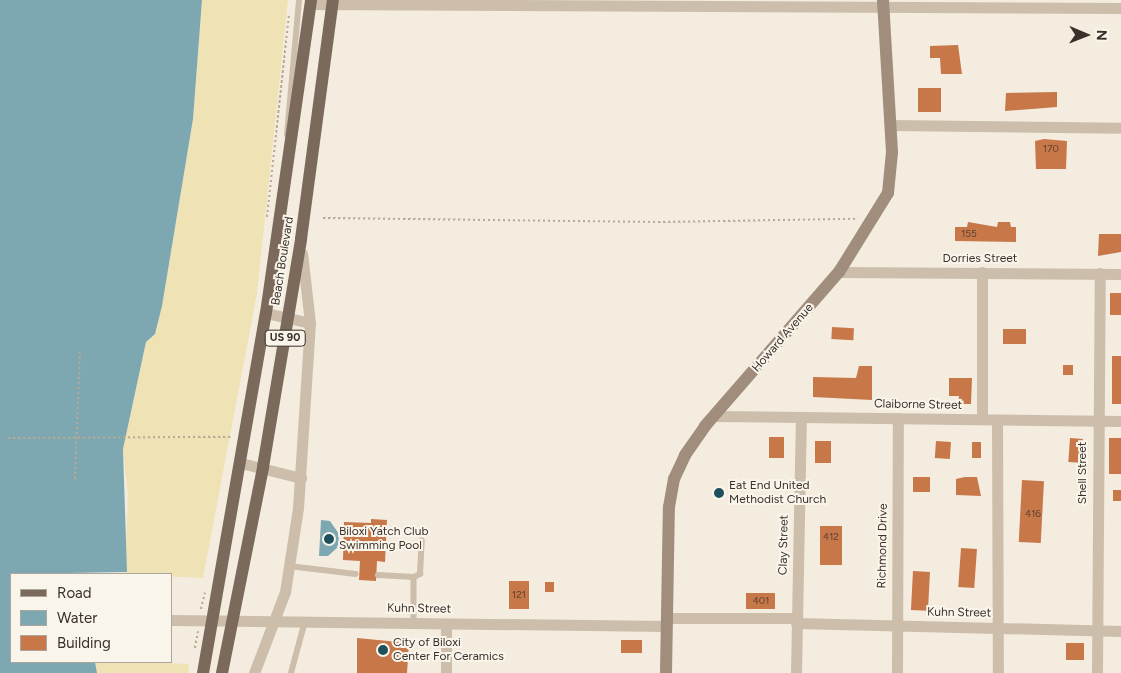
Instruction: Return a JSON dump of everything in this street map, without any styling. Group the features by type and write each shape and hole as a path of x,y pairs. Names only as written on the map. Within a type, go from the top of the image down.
{"main road":[{"name":"Beach Boulevard","path":"203,673 206,619 241,463 266,313 289,155 307,1"},
{"name":"Howard Avenue","path":"666,673 666,622 674,479 692,443 839,272 876,219 892,172 883,2"},
{"name":"Beach Boulevard","path":"222,673 231,619 263,466 288,318 301,239 333,3"}],"street":[{"path":"307,1 333,3 883,2 1121,8"},
{"path":"890,124 1121,128"},
{"path":"254,673 275,620 289,566 301,478 310,323 301,239"},
{"name":"Dorries Street","path":"839,272 1121,274"},
{"path":"982,272 982,420"},
{"name":"Shell Street","path":"1097,673 1097,421 1100,273"},
{"path":"266,313 310,323"},
{"name":"Claiborne Street","path":"714,416 1121,421"},
{"name":"Clay Street","path":"796,673 801,417"},
{"name":"Richmond Drive","path":"896,673 898,418"},
{"path":"997,420 998,673"},
{"path":"241,463 263,466 301,478"},
{"name":"Kuhn Street","path":"172,620 231,619 446,624 796,620 896,625 1121,630"},
{"path":"445,673 446,624"}],"lane":[{"path":"378,575 414,577 420,574 422,541"},
{"path":"289,566 356,574"},
{"path":"414,577 414,623"},
{"path":"291,673 305,621"}],"path":[{"path":"266,224 290,10"},
{"path":"323,218 658,222 876,219"},
{"path":"75,478 80,350"},
{"path":"231,447 235,428"},
{"path":"8,438 233,437"},
{"path":"194,655 206,619 206,581"}],"sand":[{"path":"202,0 288,0 257,293 203,578 172,576 172,573 125,573 128,495 123,449 146,342 155,334 162,306 193,119"},
{"path":"95,663 189,664 188,673 97,673"}],"water":[{"path":"0,0 202,0 193,119 162,306 155,334 146,342 123,449 127,572 10,573 10,663 95,663 97,673 0,673"},
{"name":"Biloxi Yatch Club Swimming Pool","path":"321,520 330,521 339,534 338,547 328,556 319,556"}],"building":[{"path":"958,45 962,74 941,74 940,58 930,58 930,46"},
{"path":"918,88 941,88 941,112 918,112"},
{"path":"1057,92 1057,107 1005,111 1006,93"},
{"path":"1044,139 1067,141 1066,169 1036,169 1035,141"},
{"path":"968,222 997,227 998,222 1010,222 1011,227 1016,227 1016,242 955,241 955,227 967,227"},
{"path":"1099,234 1121,234 1121,252 1098,256"},
{"path":"1110,293 1121,293 1121,315 1110,315"},
{"path":"832,327 854,328 853,340 831,339"},
{"path":"1003,329 1026,329 1026,344 1003,344"},
{"path":"1112,356 1121,356 1121,404 1112,404"},
{"path":"1063,365 1073,365 1073,375 1063,375"},
{"path":"859,366 872,366 872,400 813,397 813,377 856,378"},
{"path":"949,378 972,378 971,404 958,404 959,396 949,396"},
{"path":"769,437 784,437 784,458 769,458"},
{"path":"1070,438 1083,439 1081,463 1068,462"},
{"path":"1109,438 1121,438 1121,474 1109,474"},
{"path":"815,441 831,441 831,463 815,463"},
{"path":"936,441 951,442 950,459 935,458"},
{"path":"972,442 981,442 981,458 972,458"},
{"path":"913,477 930,477 930,492 913,492"},
{"path":"977,477 981,496 956,495 956,479"},
{"path":"1022,480 1044,481 1041,543 1019,542"},
{"path":"1113,490 1121,490 1121,501 1113,501"},
{"path":"371,519 387,520 385,562 377,561 376,581 359,580 360,561 343,560 344,522 371,523"},
{"path":"820,526 842,526 842,565 820,565"},
{"path":"961,548 977,549 974,588 958,587"},
{"path":"913,571 930,572 928,611 911,610"},
{"path":"509,581 529,581 529,609 509,609"},
{"path":"545,582 554,582 554,592 545,592"},
{"path":"746,593 775,593 775,609 746,609"},
{"name":"City of Biloxi Center For Ceramics","path":"357,638 409,643 407,673 357,673"},
{"path":"621,640 642,640 642,653 621,653"},
{"path":"1066,643 1084,643 1084,660 1066,660"}],"place":[{"name":"Eat End United Methodist Church","path":"719,493"},
{"name":"Biloxi Yatch Club Swimming Pool","path":"329,539"},
{"name":"City of Biloxi Center For Ceramics","path":"383,650"}]}
